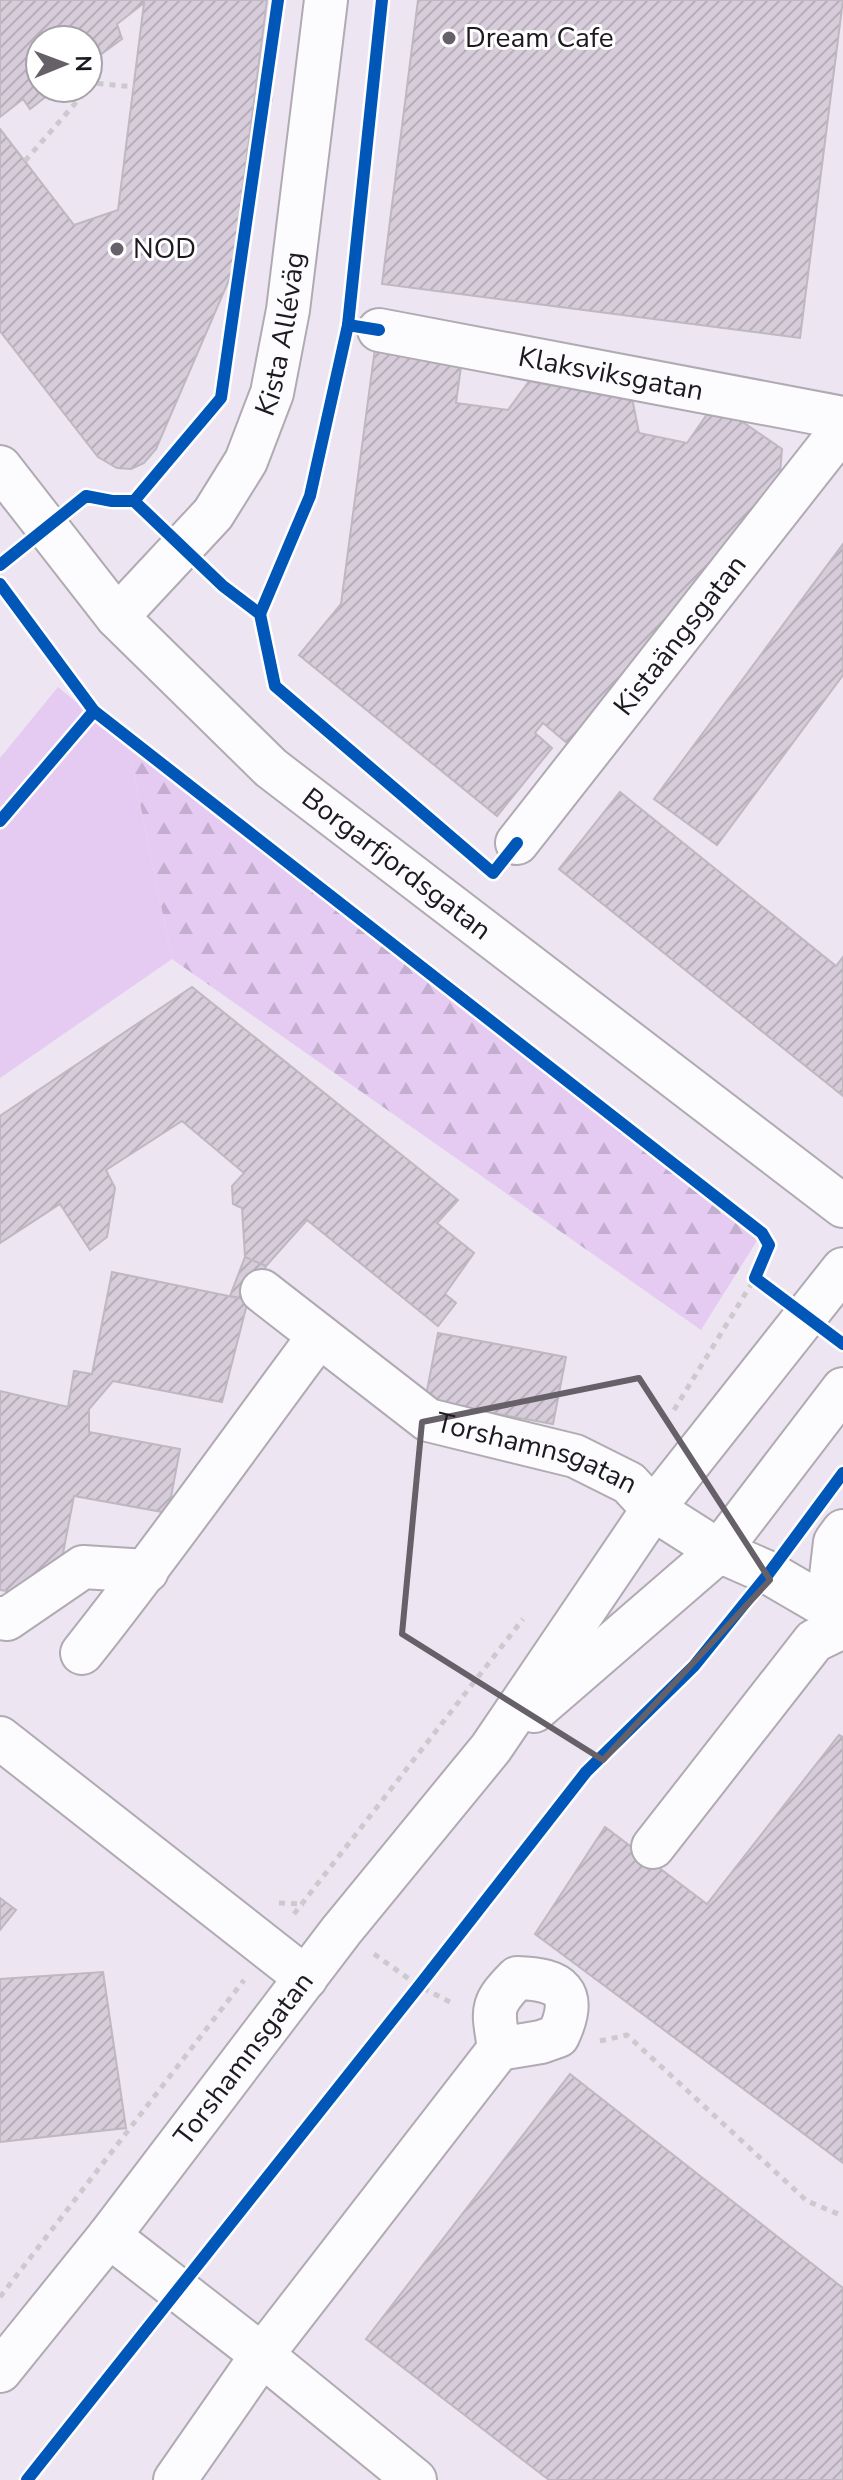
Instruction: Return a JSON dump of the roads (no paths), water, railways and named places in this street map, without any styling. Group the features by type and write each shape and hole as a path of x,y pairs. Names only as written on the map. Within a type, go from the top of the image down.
{"street":[{"name":"Kista Alléväg","path":"117,617 213,514 246,461 272,393 288,310 326,0"},
{"name":"Klaksviksgatan","path":"379,330 843,418"},
{"name":"Kistaängsgatan","path":"517,843 843,428"},
{"name":"Borgarfjordsgatan","path":"0,467 117,617 271,768 843,1206"},
{"name":"Torshamnsgatan","path":"0,2371 109,2236 341,1931 491,1748 653,1509 843,1269"},
{"name":"Torshamnsgatan","path":"262,1291 428,1420 575,1456 629,1483 653,1509 719,1551 769,1573 843,1616"},
{"path":"82,1653 147,1571 319,1336"},
{"name":"Torshamnsgatan","path":"491,1748 719,1551 843,1389"},
{"path":"843,1531 835,1542 831,1576 843,1601"},
{"path":"0,1618 7,1619 83,1567 147,1571"},
{"path":"653,1847 814,1641 843,1627"},
{"path":"0,1738 306,1978"},
{"path":"175,2480 262,2355 499,2049"},
{"path":"109,2236 415,2480"}],"place":[{"name":"Dream Cafe","path":"449,38"},
{"name":"NOD","path":"117,249"}]}
